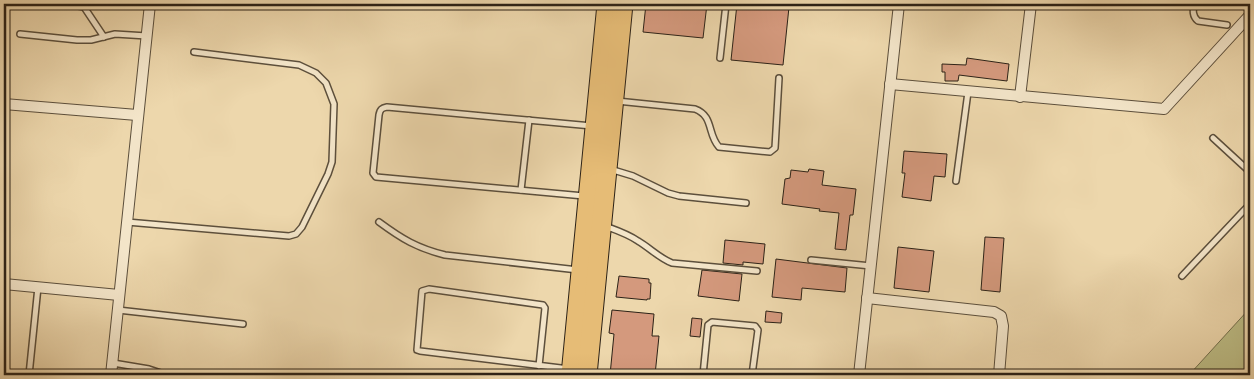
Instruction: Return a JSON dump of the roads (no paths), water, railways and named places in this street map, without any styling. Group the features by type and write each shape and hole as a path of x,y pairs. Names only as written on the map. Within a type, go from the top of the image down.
{"highway":[{"path":"576,373 581,270 607,4"},
{"path":"576,373 602,224 623,4"}],"street":[{"path":"111,375 150,4"},
{"path":"859,375 899,4"},
{"path":"1020,97 1031,4"},
{"path":"890,84 1164,109 1250,15"},
{"path":"4,104 137,115"},
{"path":"4,284 119,295"},
{"path":"868,298 994,312 1001,316 1003,326 999,375"}],"lane":[{"path":"66,4 84,7 104,37"},
{"path":"720,58 726,4"},
{"path":"1194,4 1194,14 1198,21 1227,25"},
{"path":"20,34 77,40 90,40 115,34 146,36"},
{"path":"126,222 290,236 296,234 302,227 328,174 333,151 334,104 326,84 316,73 299,65 194,52"},
{"path":"614,100 695,109 706,115 715,142 719,147 770,152 775,148 779,78"},
{"path":"956,181 968,92"},
{"path":"588,196 376,177 373,173 379,115 380,110 383,108 595,126"},
{"path":"521,190 529,120"},
{"path":"1213,138 1250,172"},
{"path":"607,168 633,176 668,193 679,196 746,203"},
{"path":"1182,276 1250,204"},
{"path":"379,222 403,239 424,250 445,255 581,270"},
{"path":"602,224 624,233 663,260 672,263 756,271"},
{"path":"811,260 871,266"},
{"path":"29,375 38,287"},
{"path":"539,366 545,308 543,305 429,288 422,291 417,350 539,366 576,373"},
{"path":"117,310 243,324"},
{"path":"703,375 708,325 712,322 755,326 758,330 752,375"},
{"path":"112,363 175,375"},
{"path":"139,375 140,367"}]}
